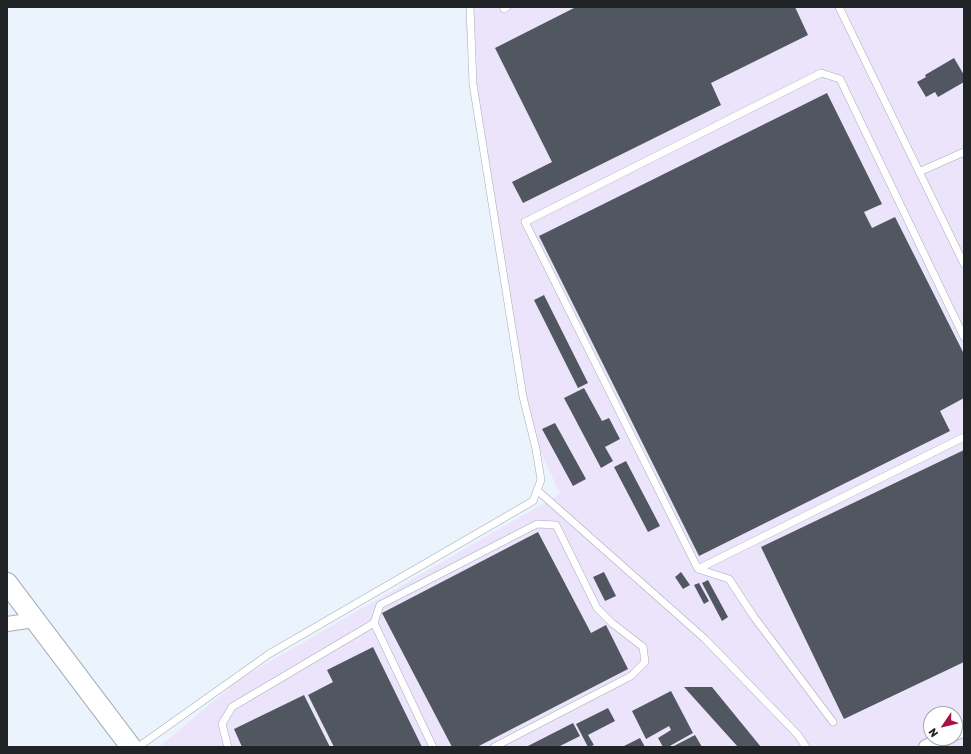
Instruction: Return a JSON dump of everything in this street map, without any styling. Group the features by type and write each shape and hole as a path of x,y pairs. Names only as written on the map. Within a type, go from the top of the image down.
{"street":[{"path":"7,583 131,747"},
{"path":"7,624 35,620"}],"lane":[{"path":"138,747 269,654 533,501 541,480 536,449 523,397 473,84 470,7"},
{"path":"839,7 964,264"},
{"path":"833,722 754,617 729,579 698,569 525,222 821,73 840,79 964,337"},
{"path":"919,172 964,152"},
{"path":"698,569 964,437"},
{"path":"537,490 705,639 798,736 806,747"},
{"path":"228,747 222,724 232,707 374,623 380,605 537,524 556,524 597,608 612,623 643,647 645,662 631,676 494,747"},
{"path":"374,623 433,747"}],"shaded area":[{"path":"466,7 964,7 964,747 159,747 240,679 560,494 533,435 465,27"}],"building":[{"path":"576,7 795,7 808,35 711,83 721,105 523,203 512,182 552,162 495,48"},
{"path":"954,58 964,75 964,82 938,97 935,92 926,97 917,82 926,77 925,75"},
{"path":"827,93 882,204 864,212 872,228 895,217 964,354 964,398 940,411 950,431 699,556 539,236"},
{"path":"544,295 588,383 578,388 534,300"},
{"path":"584,388 602,421 609,418 620,439 605,447 613,461 601,468 564,398"},
{"path":"555,423 586,479 573,486 542,429"},
{"path":"964,450 964,662 844,719 761,547"},
{"path":"626,461 660,526 648,532 614,467"},
{"path":"538,532 591,633 606,625 628,669 477,747 452,747 382,613"},
{"path":"604,572 616,596 605,601 593,577"},
{"path":"681,572 690,585 683,589 675,577"},
{"path":"708,580 728,617 722,621 702,583"},
{"path":"699,583 709,601 704,604 694,585"},
{"path":"373,647 422,747 334,747 308,695 333,682 327,670"},
{"path":"684,687 712,687 761,747 738,747"},
{"path":"671,691 693,733 668,747 663,747 658,738 671,730 669,726 646,739 632,711"},
{"path":"304,695 330,747 242,747 234,729"},
{"path":"608,708 615,721 588,735 594,745 588,747 576,724"},
{"path":"573,723 580,736 558,747 526,747"},
{"path":"695,735 702,747 672,747"},
{"path":"640,738 645,747 622,747"}]}
